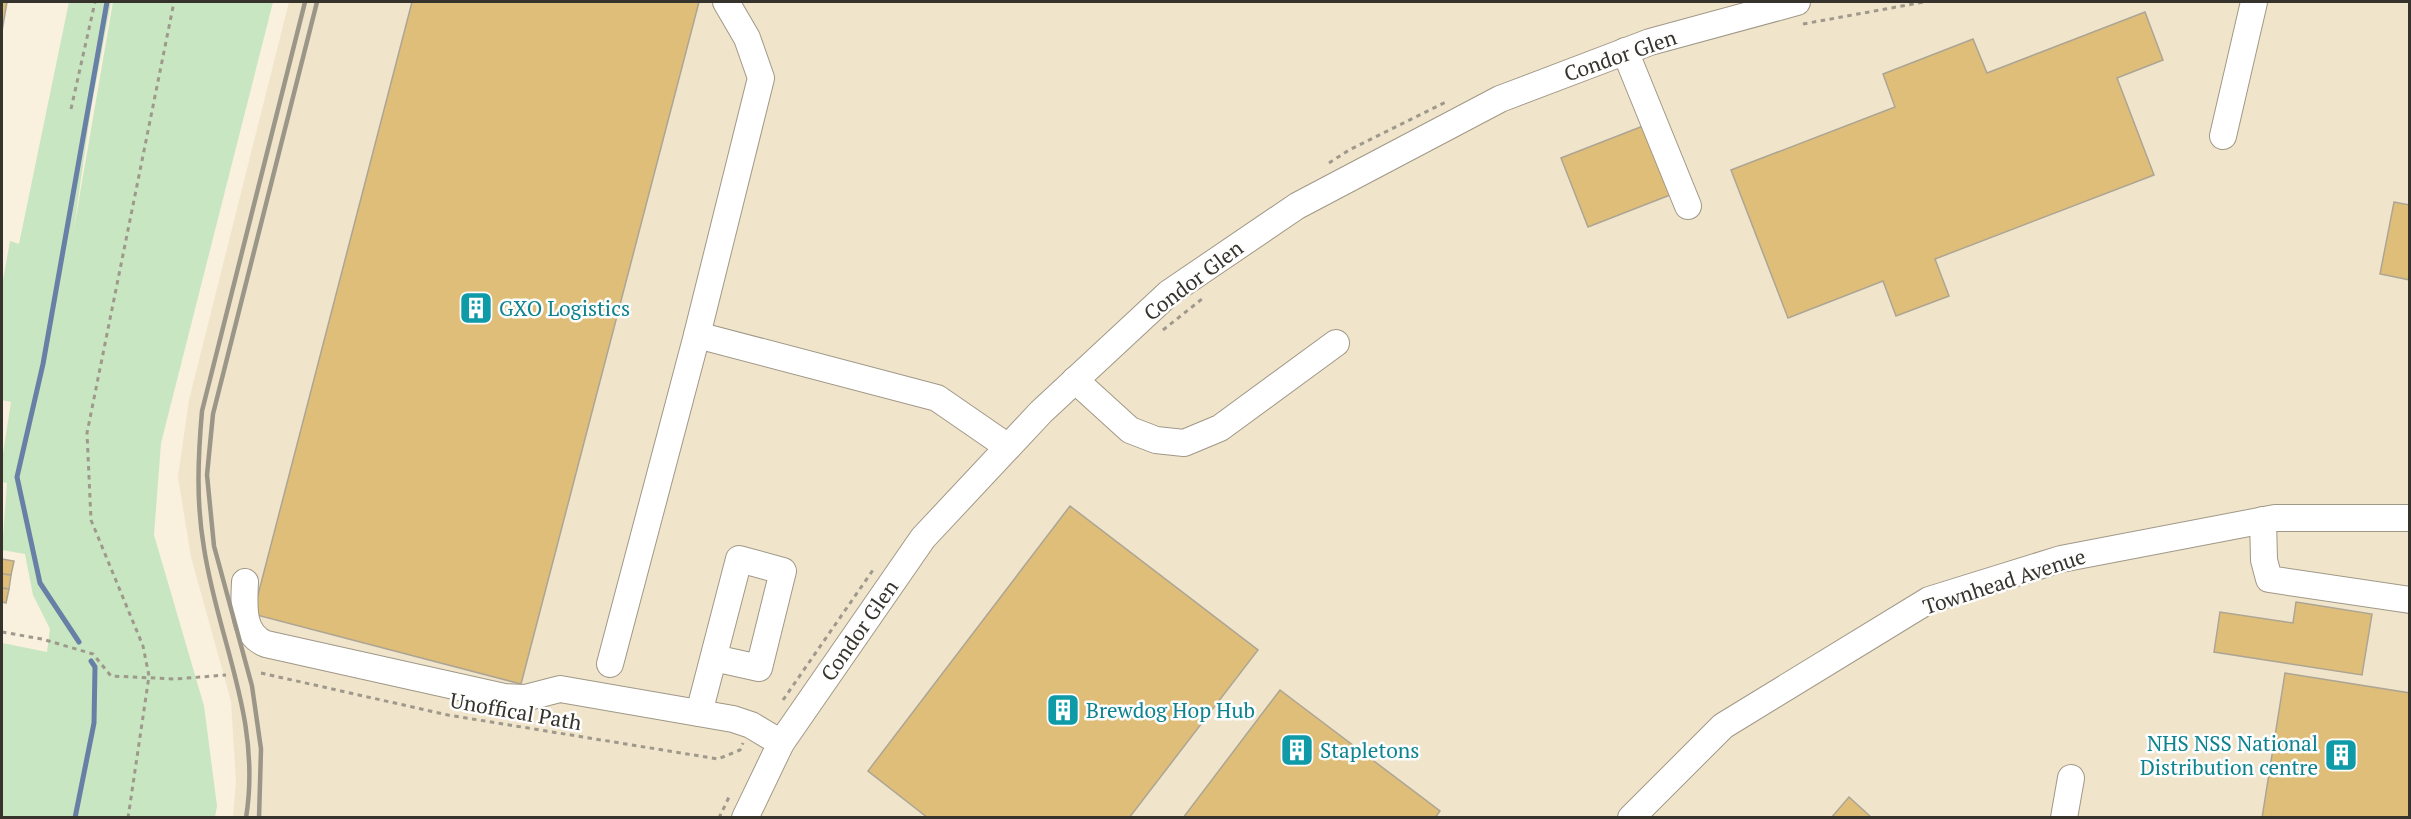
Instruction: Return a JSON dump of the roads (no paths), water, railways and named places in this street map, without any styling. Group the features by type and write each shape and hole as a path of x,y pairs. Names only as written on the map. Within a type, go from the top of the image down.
{"street":[{"path":"610,664 697,335 761,78 758,62 747,38 726,2"},
{"path":"2223,136 2254,2"},
{"name":"Condor Glen","path":"745,818 781,743 923,538 1008,447 1075,380 1169,293 1297,206 1500,99 1650,42 1799,13"},
{"path":"1625,51 1688,206"},
{"path":"697,335 937,398 1008,447"},
{"path":"1075,380 1130,430 1156,440 1184,443 1220,428 1336,343"},
{"name":"Townhead Avenue","path":"1631,818 1723,726 1929,600 2061,559 2264,520 2409,518"},
{"path":"2264,520 2264,560 2269,579 2409,600"},
{"path":"245,582 244,607 249,630 255,640 266,645 504,698 525,698 560,689 699,713 751,725 781,743"},
{"path":"699,713 714,657"},
{"path":"2064,818 2071,778"}],"waterway":[{"path":"79,642 40,583 17,477 43,364 107,2"},
{"path":"75,818 94,723 95,667 91,661"}],"railway":[{"path":"246,818 249,782 248,747 243,714 210,582 201,531 198,479 202,411 305,2"},
{"path":"259,818 261,749 252,686 214,546 207,475 213,414 317,2"}],"place":[{"name":"GXO Logistics","path":"476,308"},
{"name":"Brewdog Hop Hub","path":"1063,710"},
{"name":"Stapletons","path":"1297,750"},
{"name":"NHS NSS National Distribution centre","path":"2341,755"}]}
